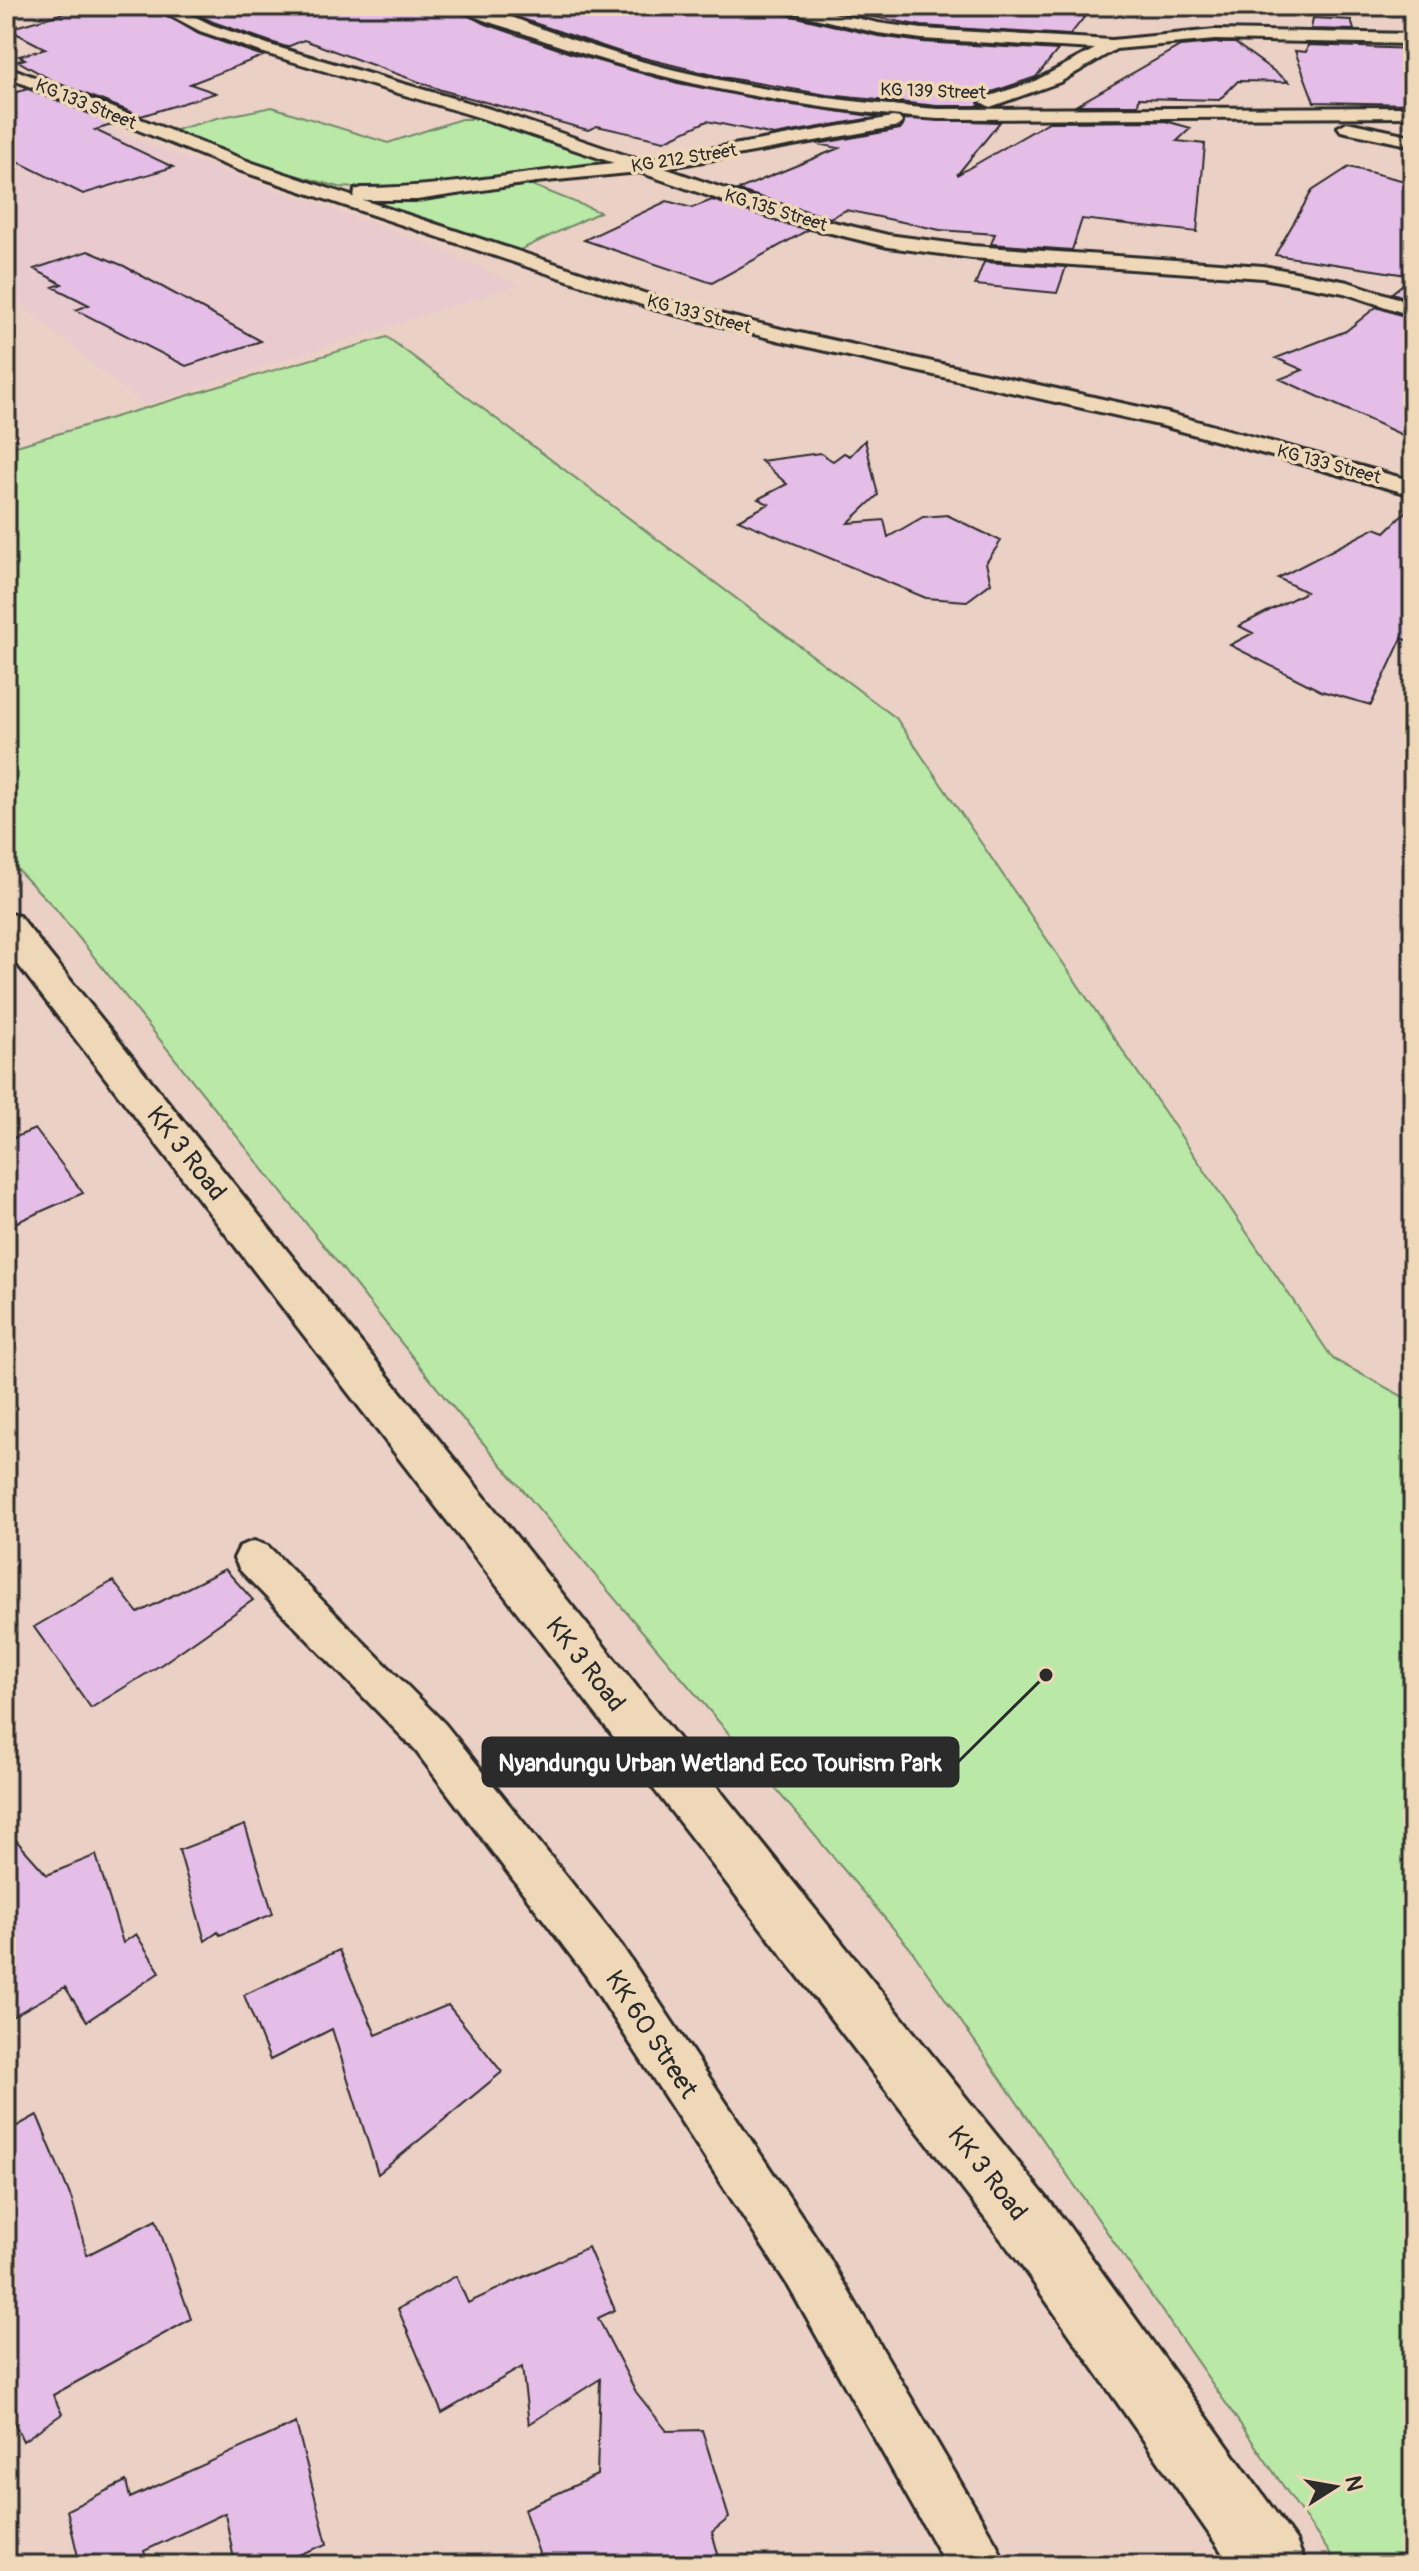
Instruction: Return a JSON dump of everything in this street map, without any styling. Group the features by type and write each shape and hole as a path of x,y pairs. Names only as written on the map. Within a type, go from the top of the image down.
{"highway":[{"name":"KK 3 Road","path":"6,924 1043,2243 1272,2565"}],"street":[{"name":"KG 135 Street","path":"161,6 206,28 267,49 484,113 789,217 888,241 972,252 1263,272 1348,288 1413,310"},
{"name":"KG 139 Street","path":"466,6 629,63 701,81 873,110 938,114 1291,115 1413,112"},
{"path":"783,6 878,28 922,34 1112,45 1216,28 1413,39"},
{"name":"KG 212 Street","path":"332,194 417,194 536,176 645,166 938,114 1031,90 1066,75 1112,45"},
{"name":"KG 133 Street","path":"6,71 244,166 553,272 661,305 781,335 1167,420 1413,488"},
{"path":"1031,90 1068,113"},
{"path":"1291,115 1413,141"},
{"name":"KK 60 Street","path":"254,1558 430,1737 604,1961 807,2269 977,2565"}],"shaded area":[{"path":"6,84 107,129 429,244 518,285 144,405 24,307 6,287"}],"green space":[{"path":"272,107 388,143 461,119 478,119 602,160 607,165 404,190 339,187 262,166 173,131"},
{"path":"524,182 600,212 516,252 434,221 381,207 386,198"},
{"path":"387,337 896,718 1333,1359 1413,1402 1413,2565 1338,2565 910,1948 446,1399 55,908 6,858 6,449"}],"building":[{"path":"88,6 150,6 199,34 263,56 190,84 216,93 141,116 55,82 18,61 25,59 19,56 46,49 8,29"},
{"path":"180,6 455,6 462,13 486,24 570,53 673,82 778,103 878,117 774,135 707,121 664,141 597,126 588,130 441,90 304,40 287,47 213,22"},
{"path":"484,6 772,6 776,12 878,36 922,42 1058,50 1036,77 983,95 978,103 982,106 938,106 827,95 717,76 620,52"},
{"path":"817,6 1093,6 1070,35 922,26"},
{"path":"1313,18 1351,20 1354,30 1311,29"},
{"path":"1235,43 1289,82 1238,81 1219,100 1139,98 1138,105 1077,105 1180,46"},
{"path":"1308,45 1413,49 1413,104 1314,102 1295,51 1306,52"},
{"path":"28,89 115,124 95,130 173,167 83,194 6,156 6,95"},
{"path":"904,119 1000,122 957,175 1049,122 1165,121 1191,128 1177,141 1205,144 1197,232 1082,219 1072,250 991,244 995,234 940,230 846,210 830,218 737,190 839,148 817,144 900,129"},
{"path":"1349,167 1413,183 1413,276 1275,255 1312,191"},
{"path":"712,200 808,230 712,283 584,240 667,201 692,208"},
{"path":"88,251 124,266 261,341 186,366 76,310 89,305 53,287 62,284 34,269"},
{"path":"984,262 1066,267 1057,293 975,285"},
{"path":"1413,276 1413,300 1392,293"},
{"path":"1376,307 1413,319 1413,440 1280,379 1303,370 1276,358 1346,331"},
{"path":"865,440 878,495 848,523 884,520 888,537 923,517 947,515 1001,541 986,563 991,583 967,601 926,598 738,520 769,504 758,499 787,484 761,461 820,453 833,461 844,453 850,456"},
{"path":"1413,505 1413,643 1402,638 1371,705 1321,691 1230,645 1253,633 1239,626 1306,592 1278,578 1375,528 1385,532"},
{"path":"35,1129 83,1193 6,1227 6,1141"},
{"path":"225,1569 253,1600 162,1664 91,1708 34,1627 113,1581 138,1613"},
{"path":"245,1825 273,1914 220,1935 218,1932 205,1941 179,1850"},
{"path":"6,1829 47,1875 96,1855 123,1943 136,1934 160,1972 87,2021 65,1987 6,2020"},
{"path":"339,1950 376,2035 448,2005 502,2072 378,2174 332,2029 270,2060 244,1995"},
{"path":"37,2115 72,2200 87,2255 156,2220 191,2319 53,2395 62,2414 23,2441 6,2405 6,2286 14,2281 6,2245 6,2132"},
{"path":"588,2247 615,2310 598,2318 636,2392 667,2431 702,2430 729,2518 712,2532 721,2565 543,2565 524,2509 597,2475 600,2379 529,2424 522,2367 442,2413 398,2309 456,2276 468,2303"},
{"path":"296,2423 327,2544 272,2565 235,2565 225,2513 144,2551 148,2565 80,2565 67,2510 126,2481 130,2498"}],"place":[{"name":"Nyandungu Urban Wetland Eco Tourism Park","path":"1046,1675"}]}
